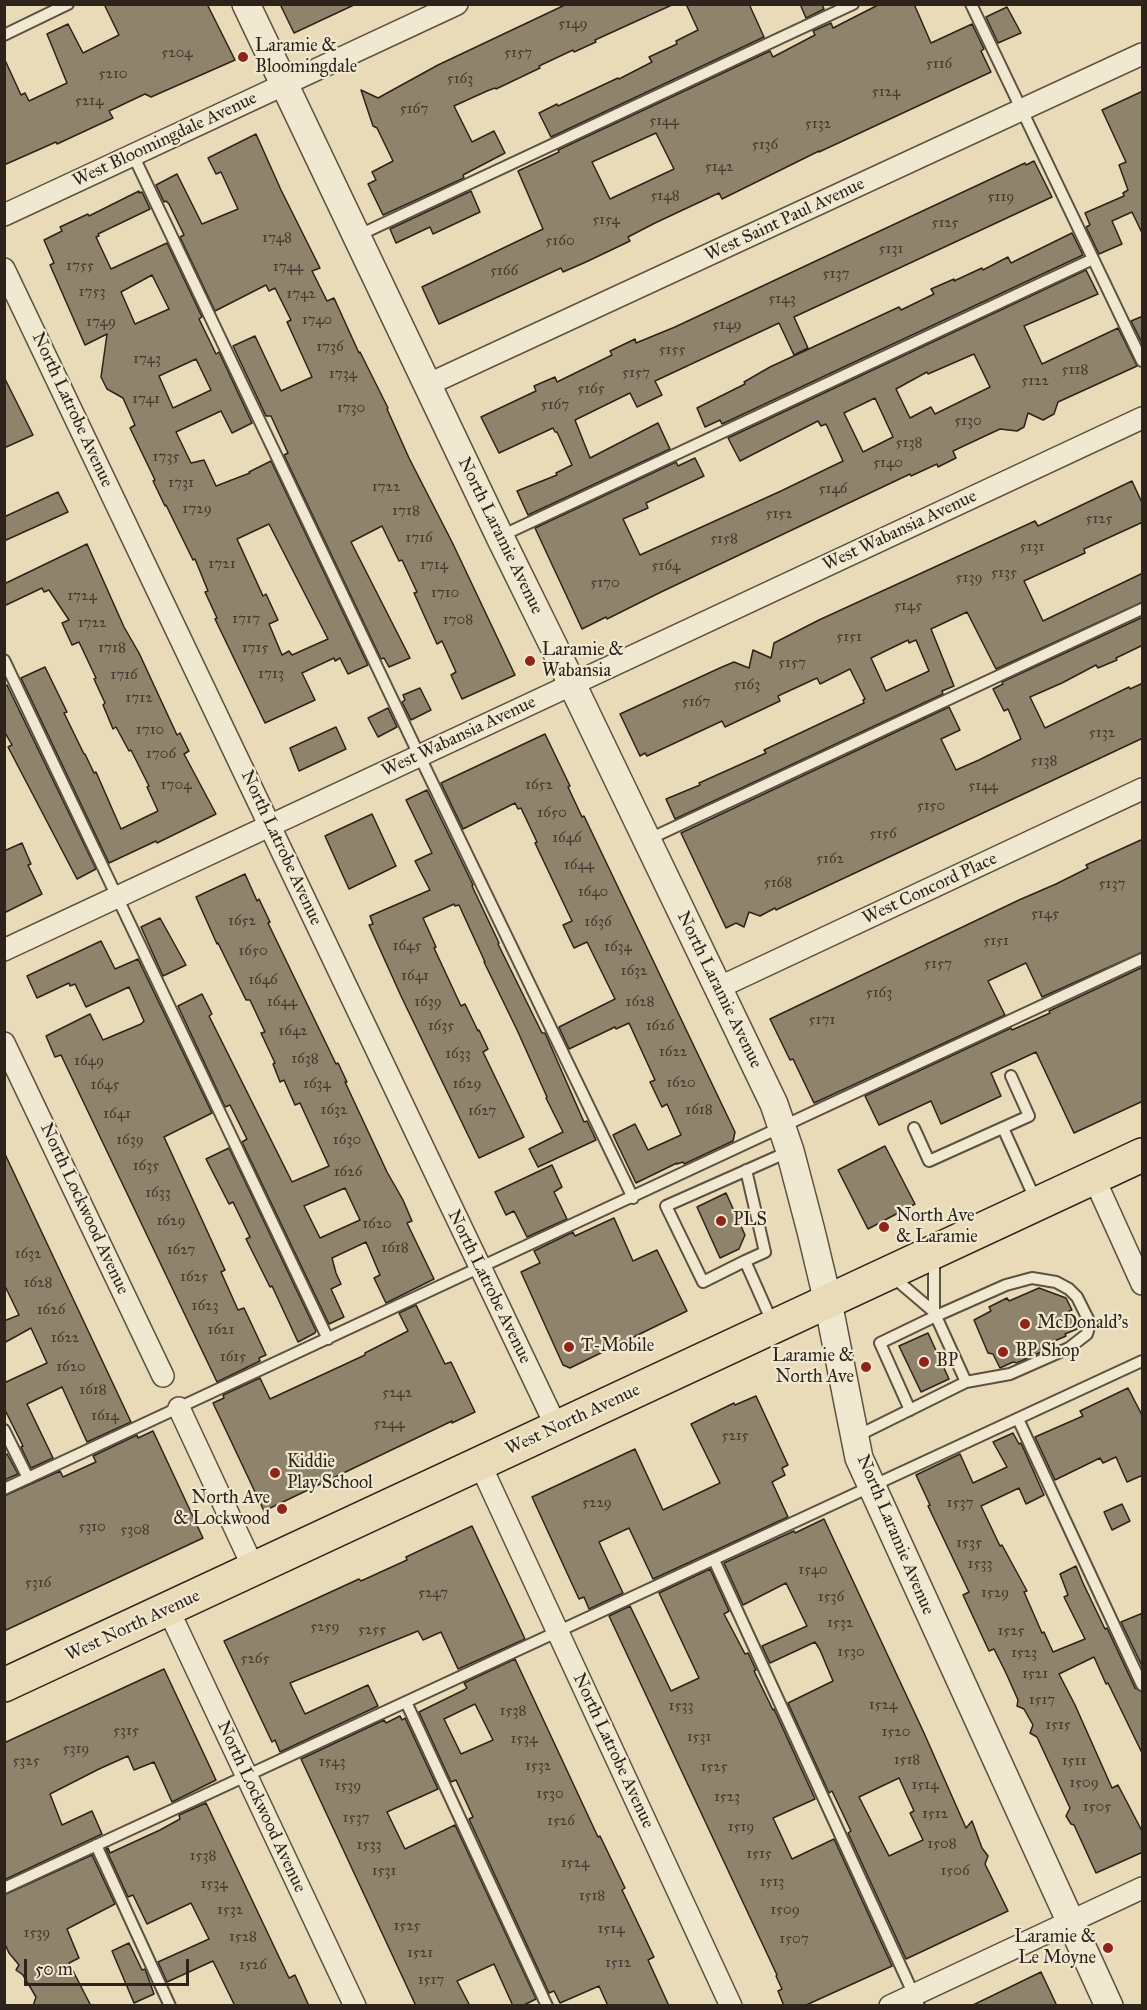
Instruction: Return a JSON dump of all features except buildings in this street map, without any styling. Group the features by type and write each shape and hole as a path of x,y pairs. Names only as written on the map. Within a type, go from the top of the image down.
{"main road":[{"name":"West North Avenue","path":"4,1685 1143,1155"}],"street":[{"name":"North Laramie Avenue","path":"246,4 774,1104 786,1139 828,1302 859,1458 1109,2006"},
{"name":"West Bloomingdale Avenue","path":"4,215 457,4"},
{"name":"West Saint Paul Avenue","path":"427,385 1143,54"},
{"name":"North Latrobe Avenue","path":"4,268 557,1428"},
{"name":"West Wabansia Avenue","path":"4,950 1143,418"},
{"name":"West Concord Place","path":"718,988 1143,789"},
{"name":"North Lockwood Avenue","path":"4,1043 163,1376"},
{"path":"1094,1178 1143,1284"},
{"path":"179,1408 254,1569"},
{"name":"North Latrobe Avenue","path":"480,1464 731,2006"},
{"name":"North Lockwood Avenue","path":"168,1609 355,2006"},
{"path":"890,2006 917,2000 1070,1922 1143,1888"}],"lane":[{"path":"4,34 68,4"},
{"path":"357,236 853,4"},
{"path":"971,4 1143,361"},
{"path":"133,155 633,1198"},
{"path":"500,537 1093,259"},
{"path":"647,840 1143,609"},
{"path":"4,660 328,1339"},
{"path":"4,1489 633,1198 786,1139 1143,959"},
{"path":"914,1128 929,1161 1029,1116 1011,1076"},
{"path":"1003,1128 1037,1204"},
{"path":"746,1170 765,1252 703,1282 666,1206 746,1170 786,1139"},
{"path":"934,1252 935,1314 966,1382"},
{"path":"745,1262 774,1327"},
{"path":"889,1274 935,1314"},
{"path":"855,1437 910,1410 966,1382 1010,1374 1069,1348 1087,1334 1089,1327 1088,1319 1077,1297 1069,1289 1056,1282 1032,1278 1006,1285 935,1314 880,1343 910,1410"},
{"path":"4,1888 1143,1362"},
{"path":"1018,1419 1143,1684"},
{"path":"4,1430 28,1478"},
{"path":"714,1560 917,2000"},
{"path":"406,1702 548,2006"},
{"path":"96,1845 170,2006"}],"place":[{"name":"Laramie & Bloomingdale","path":"243,57"},
{"name":"Laramie & Wabansia","path":"530,661"},
{"name":"PLS","path":"721,1221"},
{"name":"North Ave & Laramie","path":"884,1227"},
{"name":"McDonald's","path":"1025,1324"},
{"name":"T-Mobile","path":"569,1347"},
{"name":"BP Shop","path":"1003,1352"},
{"name":"BP","path":"924,1362"},
{"name":"Laramie & North Ave","path":"866,1367"},
{"name":"Kiddie Play School","path":"275,1473"},
{"name":"North Ave & Lockwood","path":"282,1509"},
{"name":"Laramie & Le Moyne","path":"1108,1948"}]}
